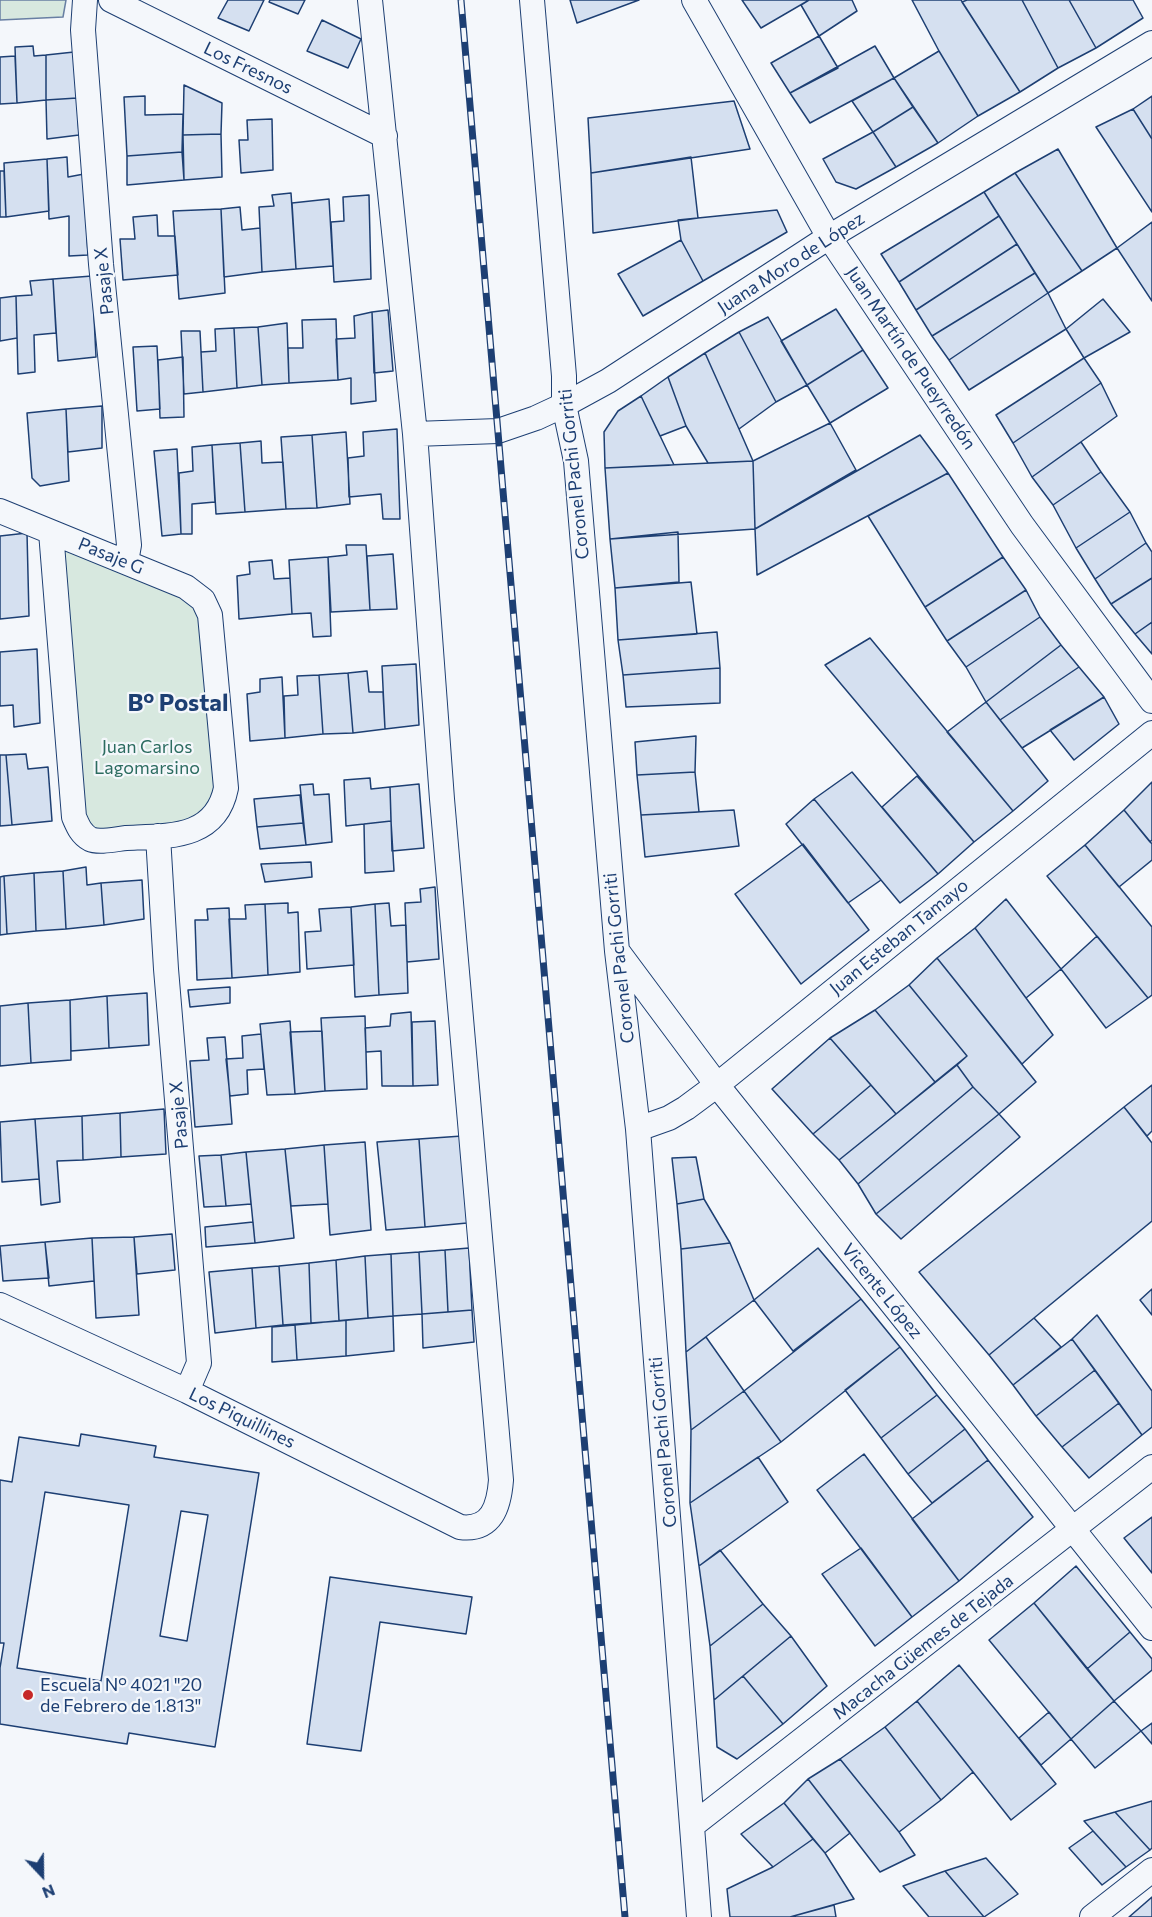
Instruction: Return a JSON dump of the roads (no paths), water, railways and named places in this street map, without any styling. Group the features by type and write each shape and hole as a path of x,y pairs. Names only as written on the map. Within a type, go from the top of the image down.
{"street":[{"name":"Pasaje X","path":"85,0 83,30 94,146 101,264 129,545 126,562"},
{"name":"Los Fresnos","path":"111,0 385,136"},
{"path":"370,0 415,434"},
{"name":"Coronel Pachi Gorriti","path":"532,0 563,364 564,405 576,461 617,951 638,1129 699,1917"},
{"name":"Juan Martín de Pueyrredón","path":"694,0 829,237 1022,525 1152,701"},
{"name":"Juana Moro de López","path":"415,434 498,430 536,418 564,405 608,381 829,237 1152,43"},
{"name":"Los Piquillines","path":"0,1305 187,1391 460,1527 472,1528 483,1525 495,1509 500,1495 501,1480 442,799 415,434"},
{"name":"Pasaje G","path":"0,511 186,587 203,600 210,615 226,788 224,803 205,825 191,831 158,836"},
{"path":"51,532 74,817 82,833 92,840 158,836"},
{"name":"Juan Esteban Tamayo","path":"638,1129 669,1118 717,1085 1152,733"},
{"name":"Pasaje X","path":"158,836 166,969 199,1363 187,1391"},
{"name":"Vicente López","path":"617,951 717,1085 1152,1628"},
{"name":"Macacha Güemes de Tejada","path":"693,1825 1152,1467"},
{"path":"1092,1917 1152,1870"}],"railway":[{"path":"461,0 625,1917"}],"place":[{"name":"Escuela N° 4021 \"20 de Febrero de 1.813\"","path":"28,1695"}],"district":[{"name":"Bº Postal","path":"178,703"}],"park label":[{"name":"Juan Carlos Lagomarsino","path":"147,757"}]}
